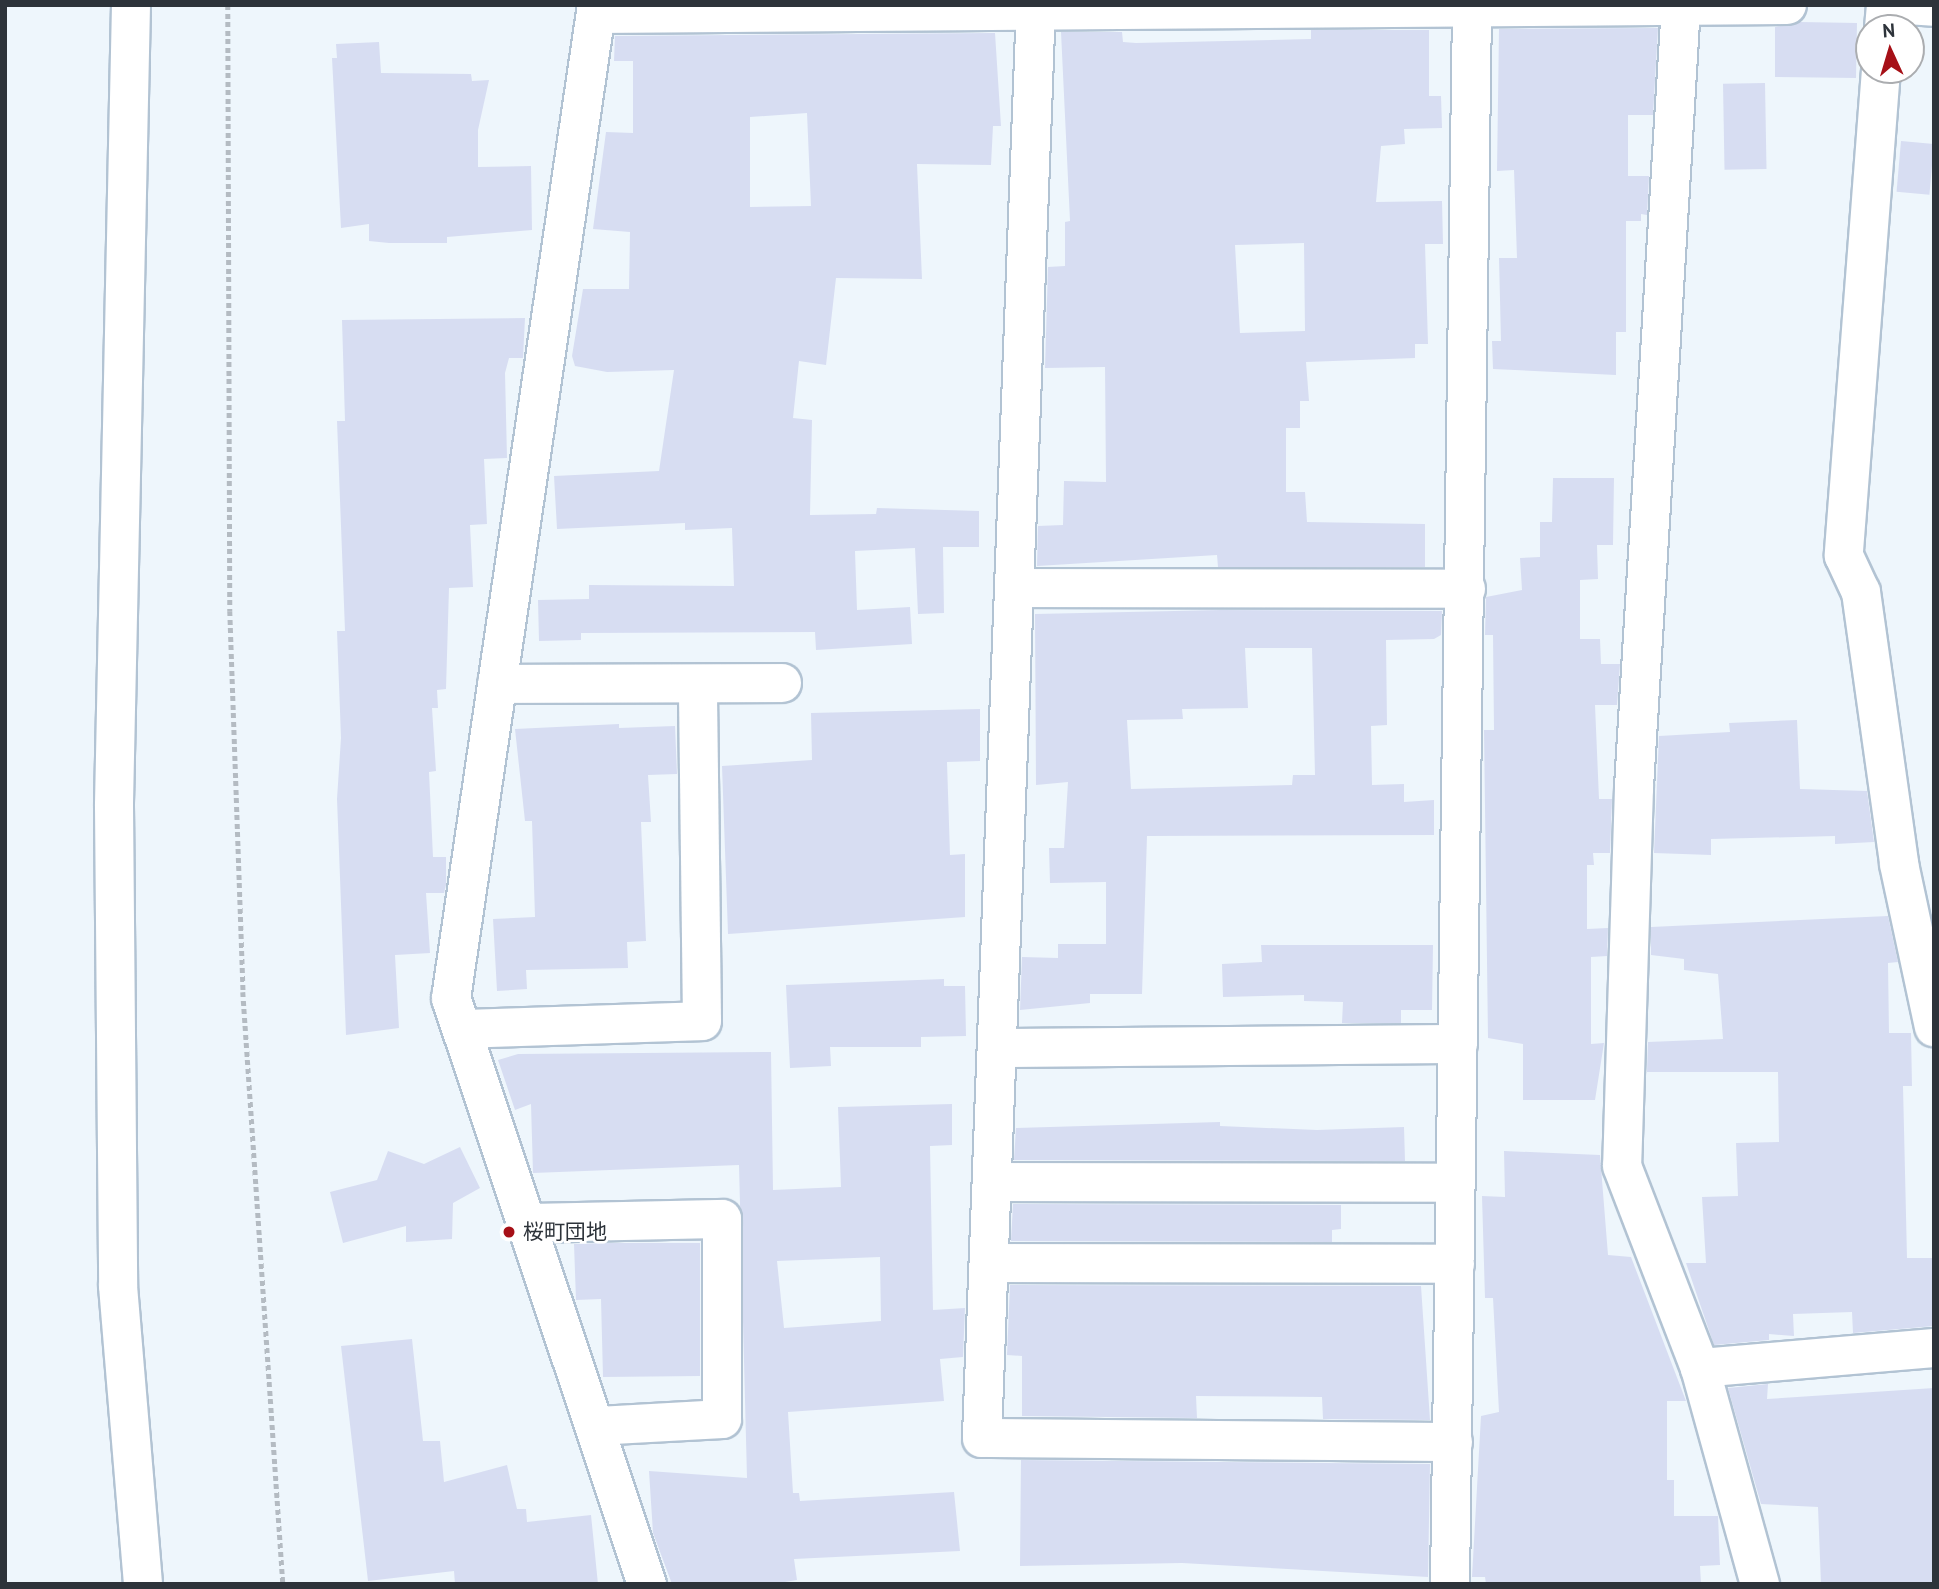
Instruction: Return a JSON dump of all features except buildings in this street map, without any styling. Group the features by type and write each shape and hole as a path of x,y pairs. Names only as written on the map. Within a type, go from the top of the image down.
{"street":[{"path":"131,5 114,806 118,1286 143,1584"},
{"path":"647,1584 451,998 597,10 1036,6 1787,5"},
{"path":"1907,5 1934,7"},
{"path":"1036,6 1000,1048 982,1438 1452,1442"},
{"path":"1681,6 1634,788 1622,1166 1700,1368 1759,1584"},
{"path":"1450,1584 1472,7"},
{"path":"1880,84 1843,556 1861,592 1899,864 1934,1027"},
{"path":"1016,588 1465,589"},
{"path":"497,684 782,683"},
{"path":"461,1029 702,1021 698,685"},
{"path":"1000,1048 1458,1044"},
{"path":"994,1182 1456,1183"},
{"path":"526,1223 722,1219 722,1419 595,1426"},
{"path":"990,1263 1455,1264"},
{"path":"1700,1368 1934,1348"}],"path":[{"path":"228,5 230,611 243,978 283,1584"}],"place":[{"name":"桜町団地","path":"509,1232"}]}
